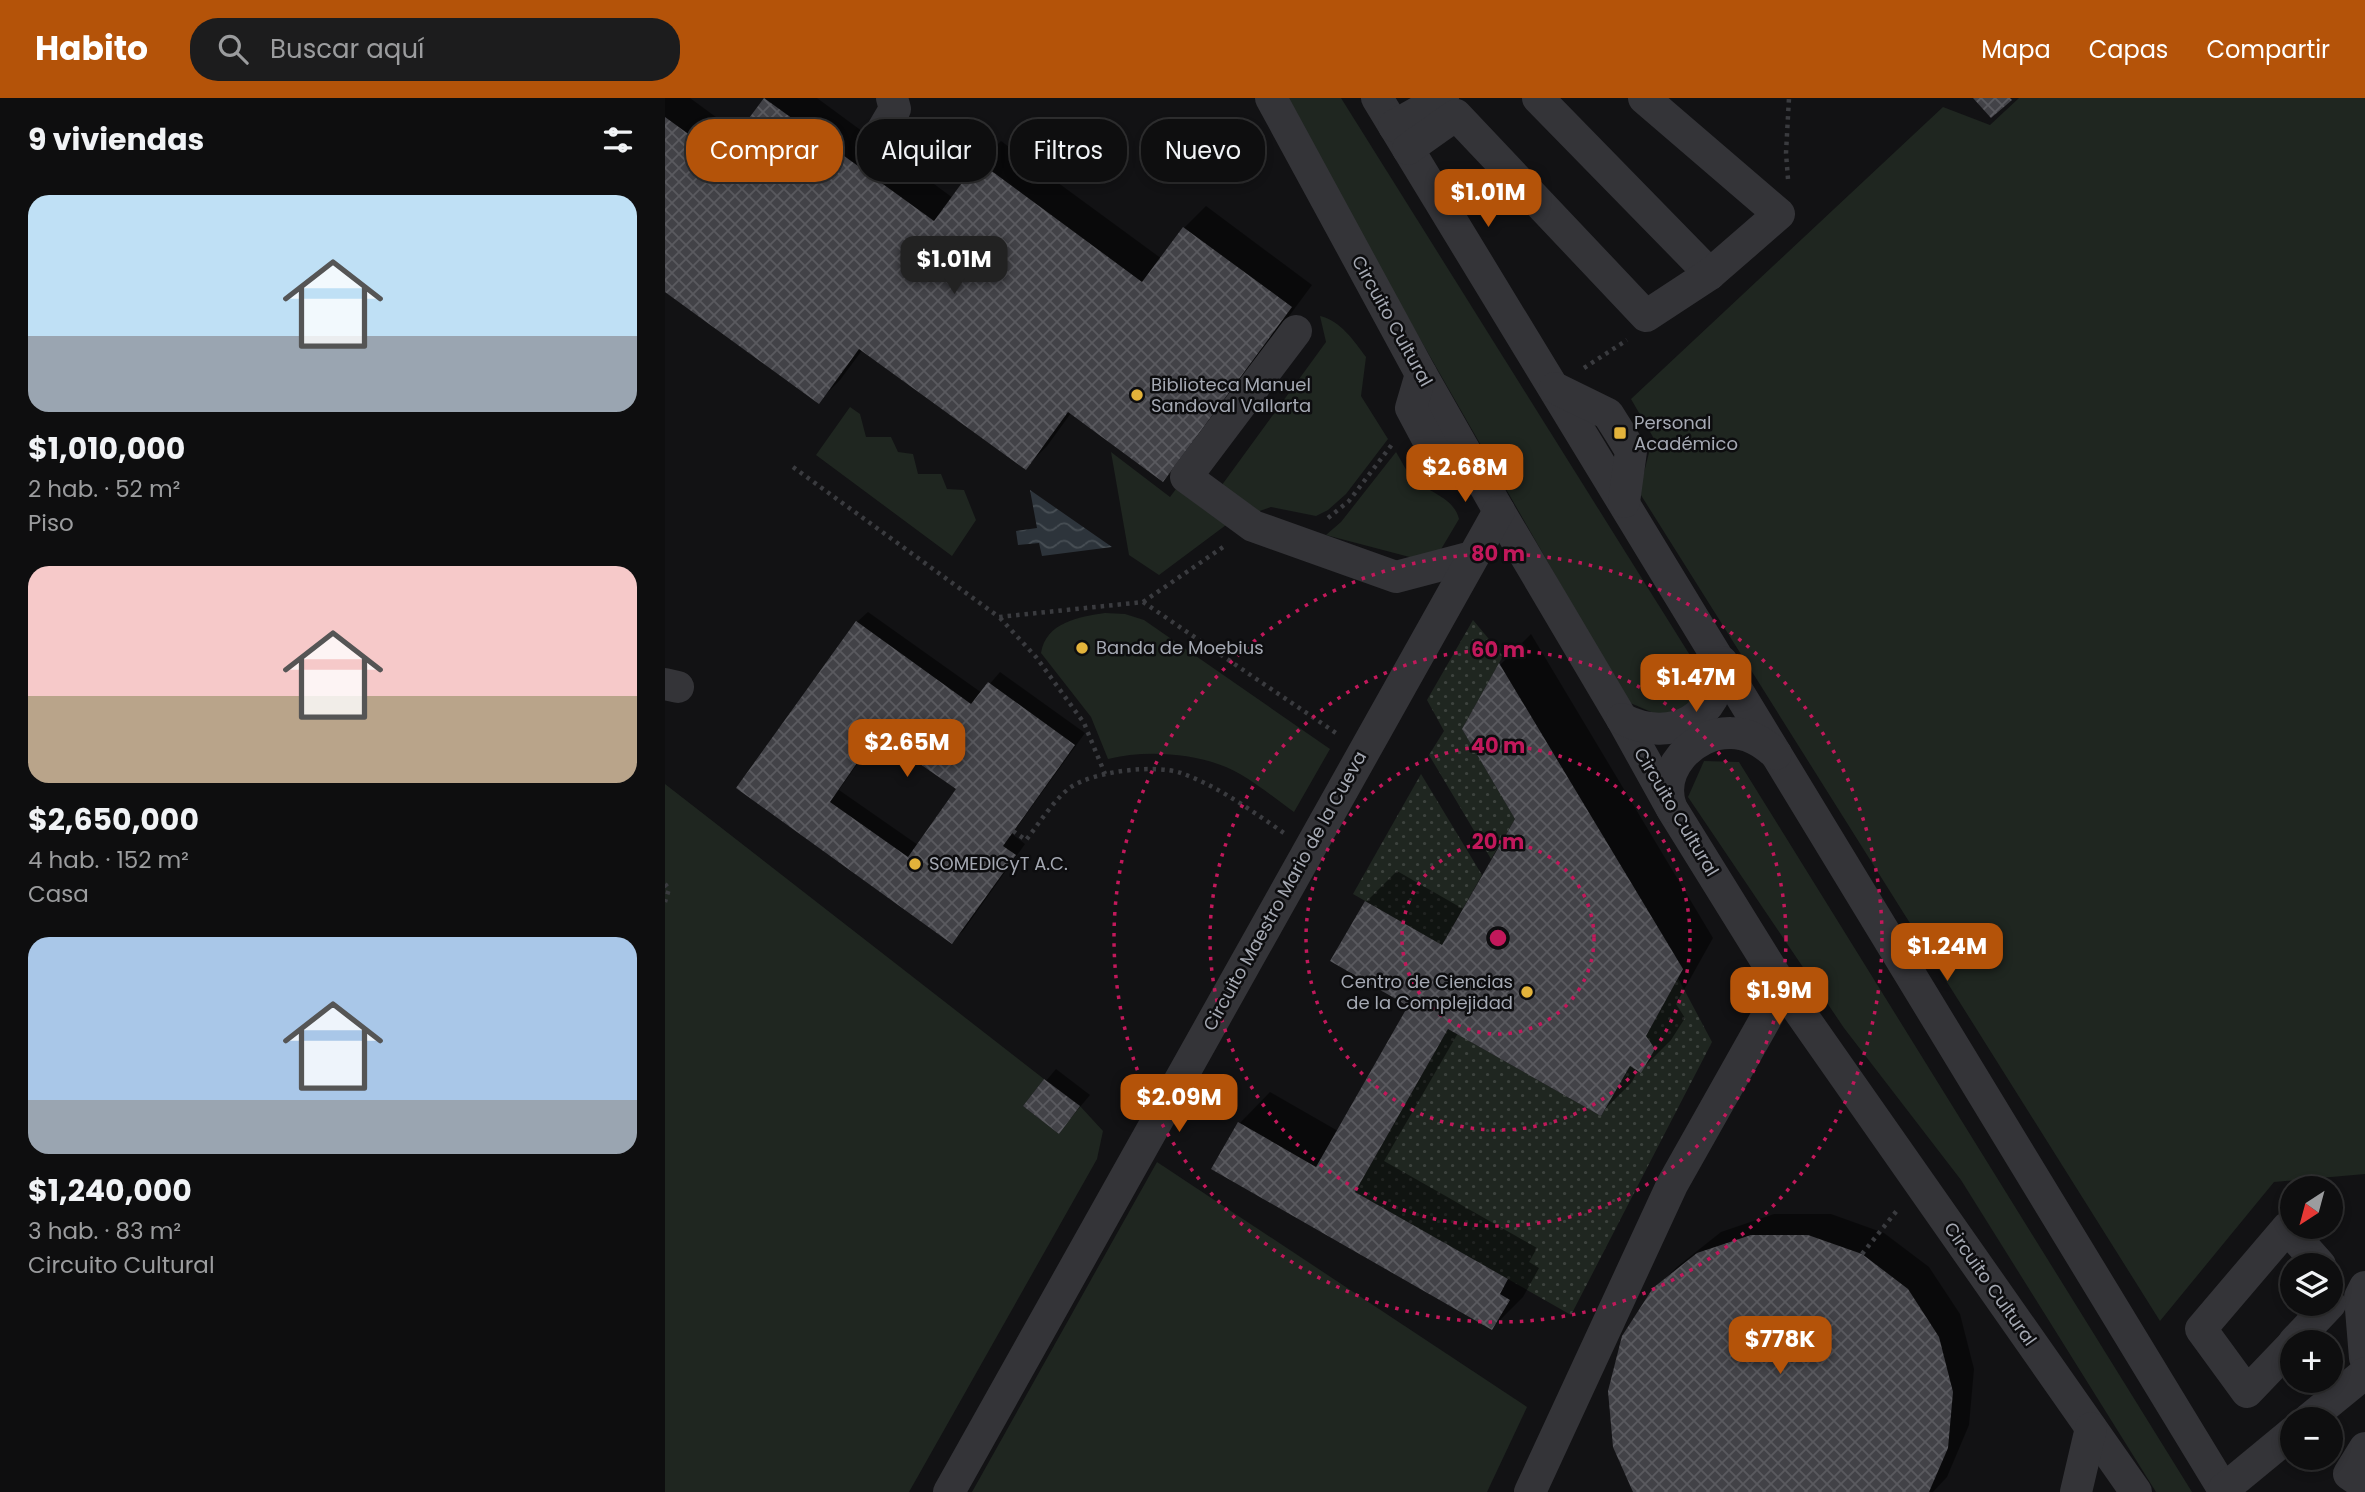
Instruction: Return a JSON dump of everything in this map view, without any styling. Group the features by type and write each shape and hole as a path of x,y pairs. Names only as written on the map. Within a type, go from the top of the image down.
{"street":[{"path":"889,119 895,109 892,98"},
{"path":"1377,98 2225,1490 2280,1443"},
{"path":"1401,138 1443,98"},
{"path":"1538,98 1710,274"},
{"path":"1401,138 1456,115 1646,316 1710,274 1779,214 1644,98"},
{"name":"Circuito Cultural","path":"1271,99 1499,512 1672,809 1783,988 2136,1492"},
{"path":"1296,331 1186,477 1253,526 1396,577 1472,557"},
{"path":"1421,374 1411,408 1435,453 1478,472"},
{"name":"Circuito Maestro Mario de la Cueva","path":"950,1492 1307,850 1499,512"},
{"path":"1622,719 1636,726 1652,729 1684,725 1703,711 1717,692 1722,662"},
{"path":"1672,809 1668,796 1669,780 1675,764 1699,741 1714,735 1731,733 1762,742 1775,753 1784,766"},
{"path":"1530,1492 1672,1185 1783,988"},
{"path":"2280,1357 2247,1392 2201,1329 2287,1228 2309,1253"},
{"path":"2343,1293 2365,1358"},
{"path":"2306,1330 2320,1316"},
{"path":"2324,1407 2365,1373"},
{"path":"2076,1492 2091,1428"},
{"path":"2365,1448 2349,1474 2365,1485"}],"path":[{"path":"1786,153 1789,98"},
{"path":"1320,522 1349,500 1395,441 1386,426 1411,408"},
{"path":"793,467 999,617 1036,657 1084,723 1105,774"},
{"path":"999,617 1143,602 1253,526"},
{"path":"1143,602 1363,751"},
{"path":"1013,831 1026,840 1071,787 1105,774 1137,769 1179,772 1217,790 1307,850"},
{"path":"665,884 669,889 665,902"},
{"path":"1862,1254 1919,1182"}],"shaded area":[{"path":"1282,98 1341,98 1703,676 1697,705 1665,718 1628,702"},
{"path":"2019,98 2365,98 2365,1174 2280,1176 2280,1181 2274,1182 2160,1321 1639,492 1653,437 1631,399 1943,107 1990,125"},
{"path":"1320,316 1341,327 1366,357 1361,396 1388,439 1346,494 1328,510 1316,516 1271,507 1254,513 1219,489 1326,342"},
{"path":"850,407 860,414 866,437 891,437 898,452 913,454 918,474 941,474 947,489 964,490 976,520 952,556 816,455"},
{"path":"1111,452 1170,497 1176,489 1226,525 1159,575 1129,555"},
{"path":"1396,452 1414,480 1447,501 1459,519 1440,551 1421,560 1326,535 1341,522"},
{"path":"1105,613 1125,614 1144,620 1330,749 1294,812 1240,774 1210,761 1158,754 1108,759 1091,717 1041,653 1049,634 1065,623"},
{"path":"1473,620 1503,656 1462,729 1515,819 1491,859 1429,755 1444,731 1427,700"},
{"path":"1704,761 1739,762 2192,1492 2156,1492 1961,1180 1844,1028 1688,797"},
{"path":"1421,774 1482,875 1442,945 1353,894"},
{"path":"665,784 1044,1079 1023,1106 1059,1134 1080,1106 1103,1131 1097,1159 909,1492 665,1492"},
{"path":"1678,978 1712,1042 1571,1315 1355,1192 1448,1029 1601,1116 1630,1066 1641,1072 1646,1036"},
{"path":"1157,1162 1527,1407 1487,1492 972,1492"}],"water":[{"path":"1030,490 1112,547 1042,556 1039,543 1018,545 1016,531 1037,528"}],"building":[{"path":"764,98 793,119 748,119"},
{"path":"1973,98 2010,98 2012,100 1991,118"},
{"path":"665,117 686,132 686,182 843,182 843,155 857,165 857,182 880,182 934,221 963,182 996,182 996,174 1142,282 1183,227 1292,307 1163,482 1068,412 1026,470 859,349 819,404 665,292"},
{"path":"856,621 971,704 988,682 1075,745 1003,846 1016,855 952,944 736,788","holes":["877,734 956,789 908,857 830,802"]},
{"name":"Centro de Ciencias de la Complejidad","path":"1499,663 1683,969 1646,1036 1655,1049 1641,1073 1630,1066 1601,1116 1448,1029 1355,1192 1508,1279 1500,1294 1510,1300 1492,1330 1211,1169 1238,1122 1316,1167 1408,1006 1330,961 1365,901 1442,945 1515,819 1462,729"},
{"path":"1044,1079 1080,1106 1059,1134 1023,1106"},
{"path":"1751,1235 1808,1235 1862,1254 1908,1289 1939,1337 1953,1392 1948,1448 1929,1492 1633,1492 1613,1447 1608,1391 1622,1336 1653,1288 1697,1253"}],"place":[{"name":"Biblioteca Manuel Sandoval Vallarta","path":"1137,395"},
{"name":"Personal Académico","path":"1620,433"},
{"name":"Banda de Moebius","path":"1082,648"},
{"name":"SOMEDICyT A.C.","path":"915,864"},
{"name":"Centro de Ciencias de la Complejidad","path":"1527,992"}]}
